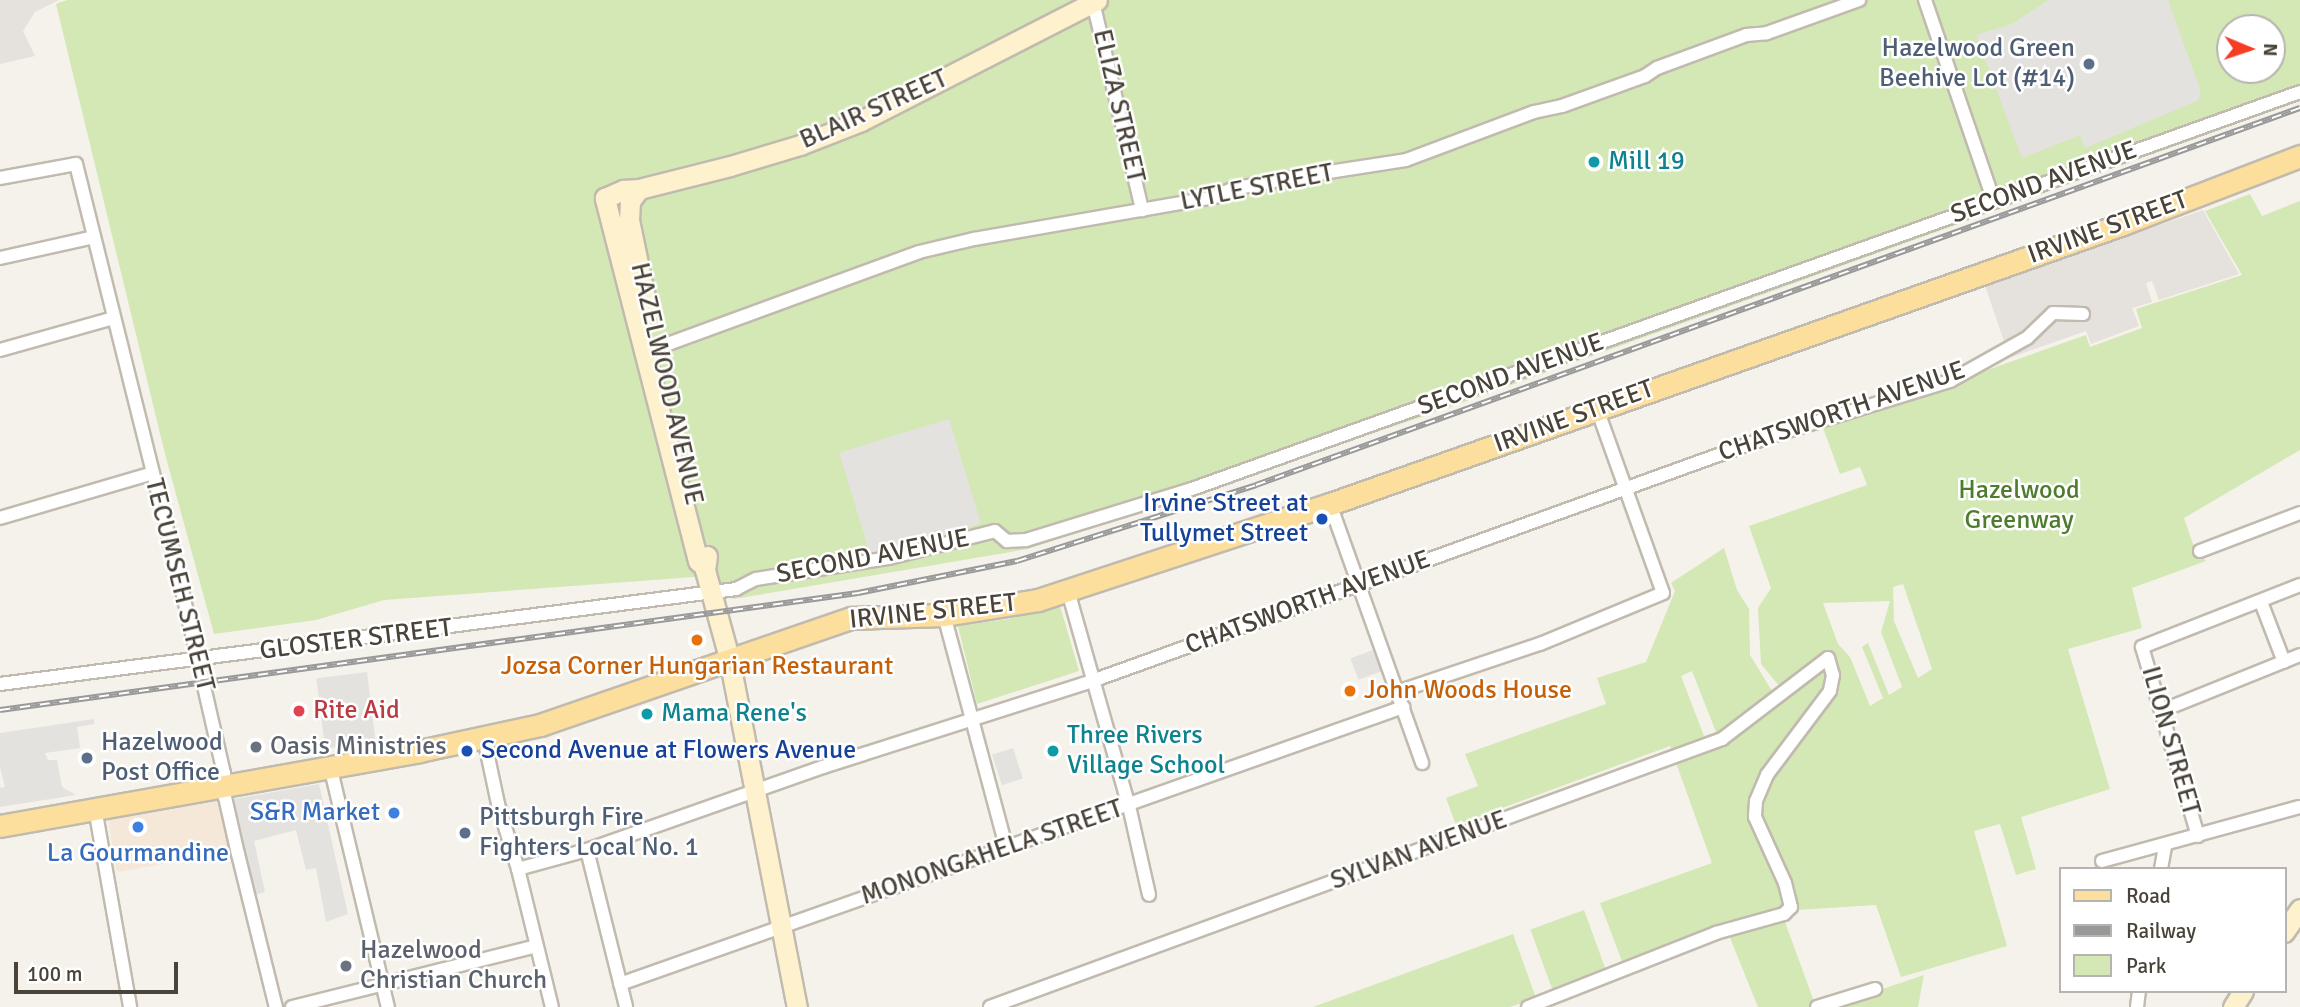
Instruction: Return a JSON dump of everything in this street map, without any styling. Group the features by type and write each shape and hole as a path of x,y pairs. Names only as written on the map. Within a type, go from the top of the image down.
{"main road":[{"name":"IRVINE STREET","path":"729,659 834,622 870,615 944,615 1006,608 1068,591 1331,504 2123,224 2300,156"},
{"path":"0,826 484,738 565,718 729,659"}],"street":[{"name":"LYTLE STREET","path":"651,350 919,252 974,239 1214,197 1232,189 1278,180 1406,160 1534,112 1562,106 1645,76 1657,68 1746,36 1767,33 1859,0"},
{"path":"1925,0 1994,201"},
{"name":"ELIZA STREET","path":"1095,1 1142,210"},
{"name":"BLAIR STREET","path":"606,207 605,198 611,193 631,187 634,195 800,145 861,121 1095,1"},
{"name":"SECOND AVENUE","path":"711,592 736,589 756,579 889,558 995,531 1007,541 1026,541 1189,490 2300,92"},
{"name":"TECUMSEH STREET","path":"0,178 76,164 153,473 225,785 238,854 276,1007"},
{"name":"HAZELWOOD AVENUE","path":"634,195 629,220 651,350 698,561 705,567 729,659 796,1007"},
{"name":"HAZELWOOD AVENUE","path":"606,207 651,350"},
{"path":"0,258 94,237"},
{"name":"CHATSWORTH AVENUE","path":"518,869 587,850 823,767 1092,681 1771,436 1950,381 2027,338 2053,313 2083,314"},
{"path":"0,350 114,318"},
{"path":"1397,692 1540,644 1663,593 1597,409"},
{"path":"0,518 153,473"},
{"path":"1331,504 1422,764"},
{"path":"2200,551 2300,513"},
{"path":"2284,662 2261,602 2300,585"},
{"path":"1068,591 1129,806 1149,895"},
{"name":"GLOSTER STREET","path":"0,681 197,660 711,592"},
{"name":"ILION STREET","path":"2198,835 2142,647 2261,602"},
{"path":"944,615 1006,847"},
{"path":"2161,711 2300,656"},
{"name":"SYLVAN AVENUE","path":"990,1007 1451,840 1722,738 1828,658 1833,675 1830,691 1767,775 1756,801 1755,817 1790,895 1791,907 1784,914 1716,933 1528,1007"},
{"name":"MONONGAHELA STREET","path":"620,984 1403,707"},
{"path":"484,738 498,804 518,869 552,1007"},
{"path":"330,766 388,1007"},
{"path":"2102,861 2300,807"},
{"path":"95,808 130,1007"},
{"path":"2161,867 2165,845"},
{"path":"587,850 626,1007"},
{"path":"2286,929 2300,908"},
{"path":"292,1007 536,946"},
{"path":"1817,1007 1875,989"}],"shaded area":[{"path":"0,0 59,0 35,12 23,31 35,56 0,64"},
{"name":"Hazelwood Green Beehive Lot (#14)","path":"2048,0 2168,0 2200,89 2199,100 2085,148 2080,135 2022,158 1976,35 2012,24"},
{"path":"2203,210 2239,274 2159,300 2152,281 2146,283 2152,302 2132,308 2139,326 2091,344 2086,331 1995,363 1991,350 2005,344 1985,286"},
{"path":"949,419 981,523 871,557 839,453"},
{"path":"1373,650 1381,672 1358,680 1350,658"},
{"path":"367,672 376,742 325,749 316,678"},
{"path":"94,719 94,724 77,727 80,748 45,753 48,760 57,760 62,787 76,795 0,807 0,788 5,787 0,767 0,733"},
{"path":"1013,748 1023,778 1002,785 992,755"},
{"path":"319,784 348,914 326,922 316,868 306,870 296,830 254,841 265,892 255,895 234,799"},
{"path":"218,800 230,852 119,872 116,870 108,819 110,817"}],"green space":[{"path":"67,0 2300,0 2300,101 1445,409 1028,549 734,599 694,577 384,600 316,620 214,634 164,450 56,4"},
{"name":"Hazelwood Greenway","path":"2250,194 2262,216 2300,201 2300,450 2184,518 2193,544 2206,561 2132,588 2142,628 2068,649 2110,789 2021,817 2036,869 2016,875 2000,824 1974,831 2007,946 1901,977 1876,905 1781,911 1816,1007 1758,1007 1724,923 1623,964 1600,903 1712,863 1670,746 1456,825 1446,798 1478,786 1465,754 1606,704 1597,678 1646,662 1675,591 1671,583 1724,548 1737,590 1749,609 1750,655 1772,691 1780,687 1761,664 1758,608 1771,588 1749,526 1867,485 1860,467 1840,474 1823,428 2086,335 2090,347 2142,328 2136,309 2242,275 2205,211","holes":["1903,584 1932,669 1918,678 1894,621 1893,587","1890,601 1881,632 1902,687 1889,695 1868,643 1862,647 1883,698 1870,706 1850,657 1838,644 1823,603","1692,671 1716,732 1704,736 1681,676"]},
{"path":"1060,606 1079,671 977,704 958,626 1008,619"},
{"path":"1584,910 1606,971 1553,991 1530,929"},
{"path":"1513,934 1536,998 1510,1007 1313,1007"},
{"path":"1924,975 1918,1007 1829,1007"}],"railway":[{"path":"0,710 858,593 1017,561 1256,485 2300,108"}],"place":[{"name":"Hazelwood Green Beehive Lot (#14)","path":"2089,64"},
{"name":"Mill 19","path":"1594,162"},
{"name":"Irvine Street at Tullymet Street","path":"1322,519"},
{"name":"Jozsa Corner Hungarian Restaurant","path":"697,640"},
{"name":"John Woods House","path":"1350,691"},
{"name":"Rite Aid","path":"299,711"},
{"name":"Mama Rene's","path":"647,714"},
{"name":"Oasis Ministries","path":"256,747"},
{"name":"Second Avenue at Flowers Avenue","path":"467,751"},
{"name":"Three Rivers Village School","path":"1053,751"},
{"name":"Hazelwood Post Office","path":"87,758"},
{"name":"S&R Market","path":"394,813"},
{"name":"La Gourmandine","path":"138,827"},
{"name":"Pittsburgh Fire Fighters Local No. 1","path":"465,833"},
{"name":"Hazelwood Christian Church","path":"346,966"}]}
